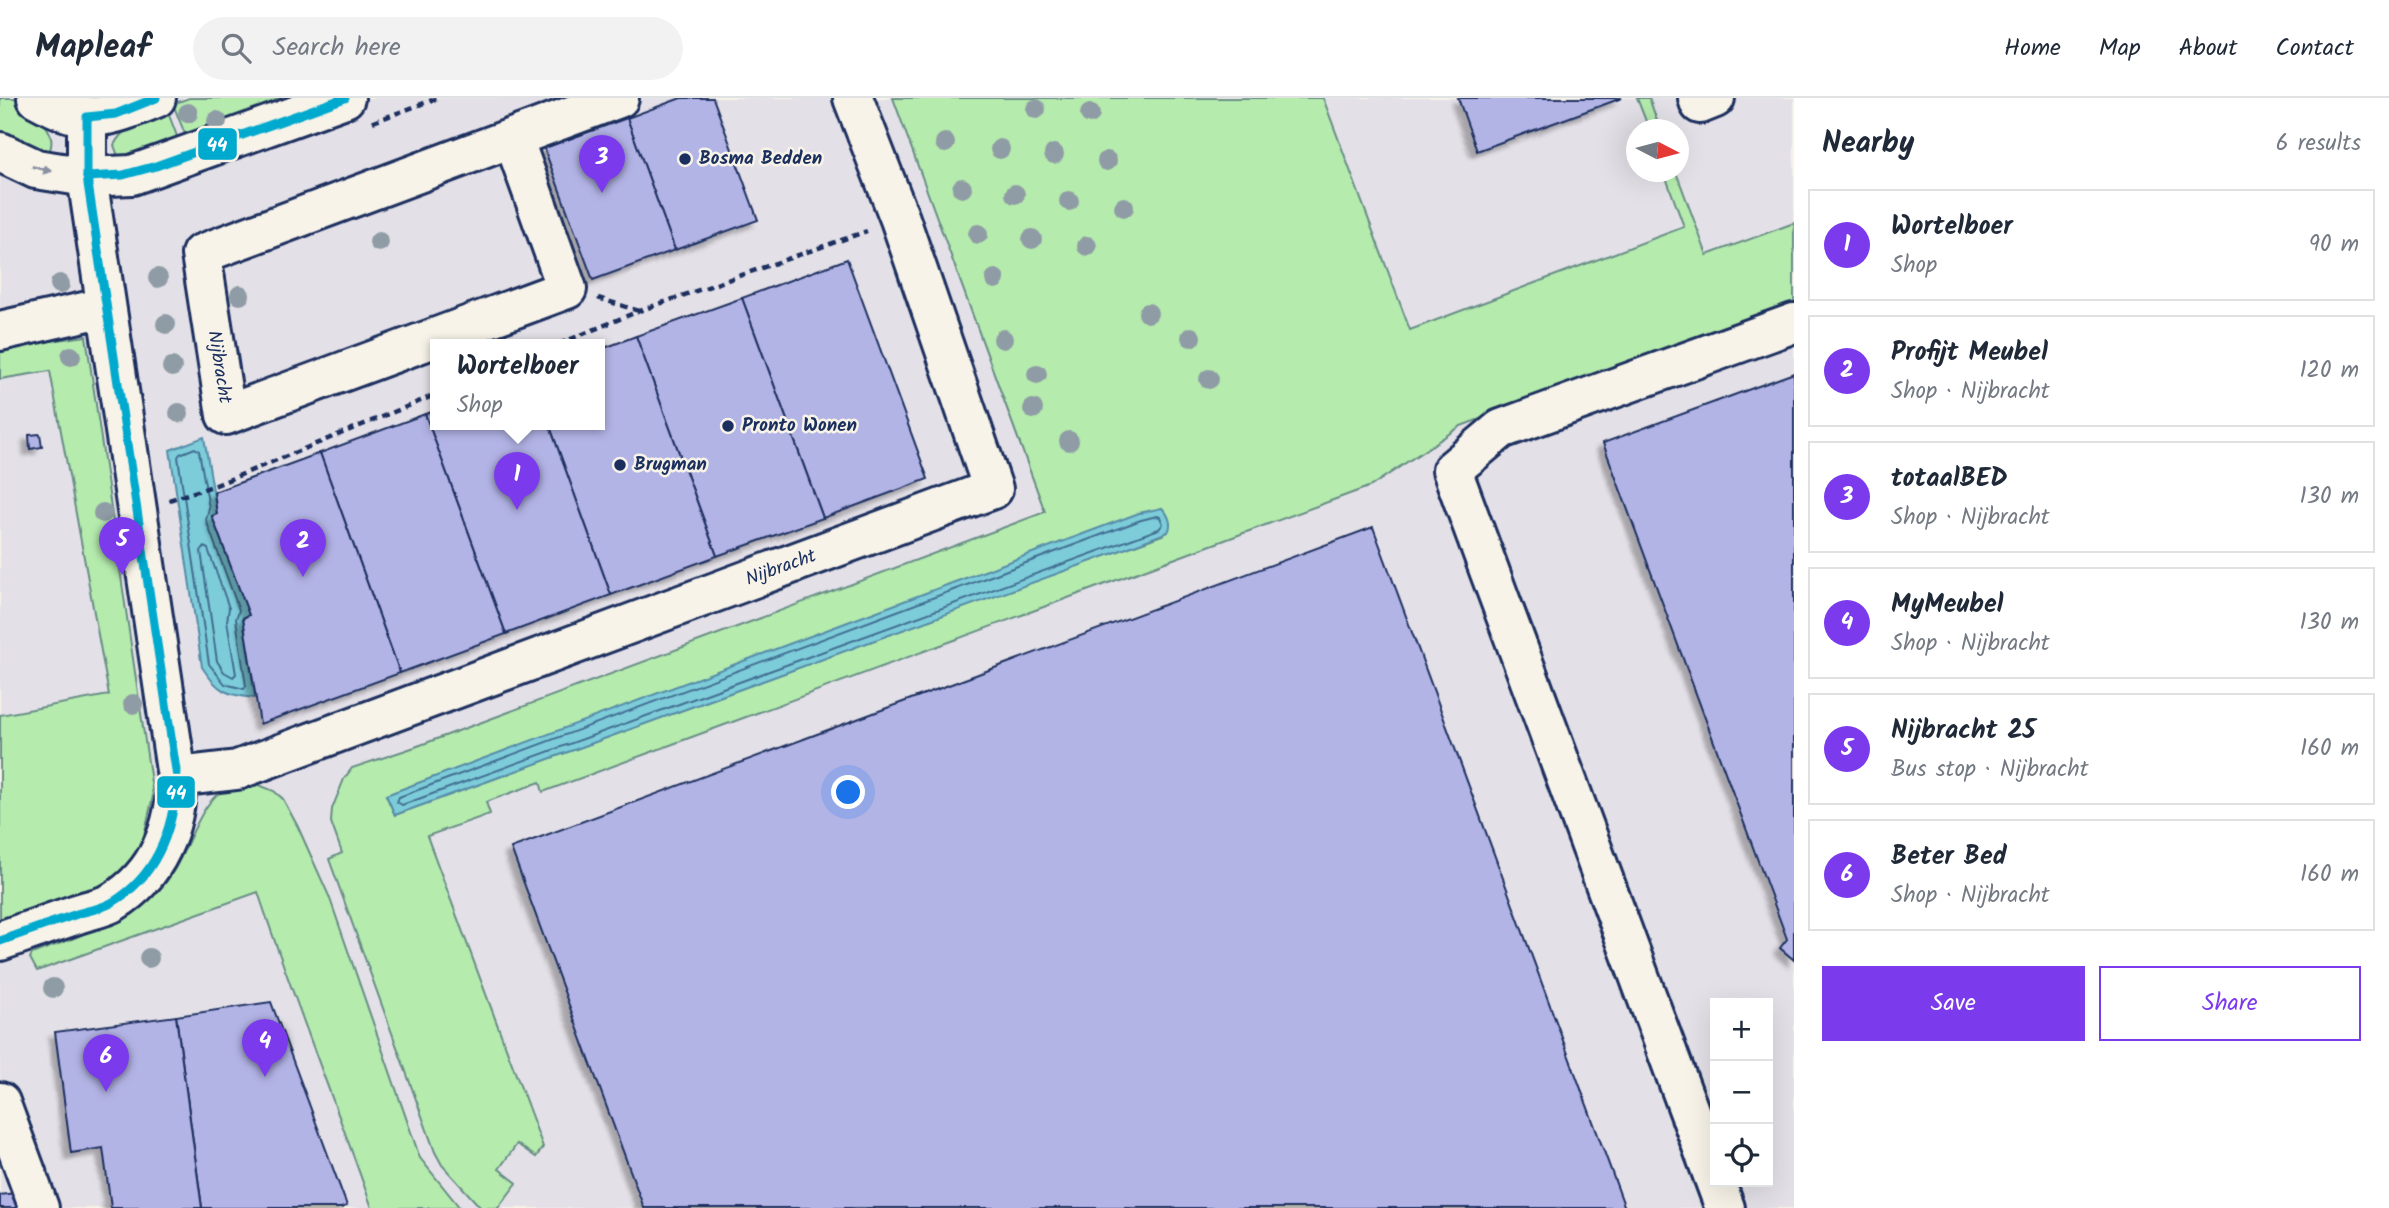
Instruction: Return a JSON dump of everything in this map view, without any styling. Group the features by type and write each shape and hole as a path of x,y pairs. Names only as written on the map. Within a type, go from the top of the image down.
{"street":[{"path":"37,98 64,113 86,117 116,114 156,98"},
{"path":"0,152 36,169 108,178 152,169 222,141 345,98"},
{"name":"Nijbracht","path":"430,340 226,415 201,254 619,98"},
{"name":"Nijbracht","path":"177,777 237,770 993,489 900,219 853,98"},
{"path":"1698,98 1700,104 1715,98"},
{"path":"0,941 112,902 146,874 162,848 176,804 177,777 87,177 86,117"},
{"name":"Nijbracht","path":"432,339 567,289 513,138"},
{"path":"0,331 106,307"},
{"path":"1725,1208 1452,470 1501,429 1794,323"},
{"path":"0,1102 39,1208"}],"path":[{"path":"571,339 639,311 900,219"},
{"path":"170,500 216,485 430,397"}],"shaded area":[{"path":"0,98 1794,98 1794,1208 0,1208"}],"green space":[{"path":"0,98 19,98 44,123 51,138 48,154 0,138"},
{"path":"189,98 314,98 189,144 173,104"},
{"path":"893,98 1323,98 1410,330 1684,227 1668,182 1680,182 1707,255 1794,223 1794,303 1461,426 1371,486 543,792 540,782 486,802 490,814 427,836 543,1147 536,1157 517,1144 499,1169 517,1183 498,1208 481,1208 442,1165 435,1152 329,859 342,853 331,822 332,809 344,779 352,768 415,747 1045,512","holes":["1162,508 1166,513 1168,532 395,815 386,795"]},
{"path":"1637,98 1649,98 1656,119 1645,119"},
{"path":"166,107 181,147 151,158 118,156 114,145 124,132"},
{"path":"86,336 153,796 142,857 104,886 0,923 0,715 109,695 50,371 0,379 0,348"},
{"path":"247,784 274,791 283,799 298,827 329,896 420,1158 460,1208 372,1208 258,892 37,971 30,958 32,954 114,921 158,891 168,880 207,806 228,788"}],"water":[{"path":"204,437 217,514 212,517 249,615 243,618 255,698 224,691 202,667 170,450"},
{"path":"1162,508 1169,519 1168,532 1111,554 395,815 386,795 1139,513"}],"building":[{"path":"681,98 713,98 758,220 675,250 627,118"},
{"path":"1458,98 1622,98 1477,151"},
{"path":"627,118 675,250 593,280 544,148"},
{"path":"847,259 928,479 823,518 742,298"},
{"path":"742,298 823,518 717,556 636,336"},
{"path":"636,336 717,556 611,595 551,430 605,430 605,348"},
{"path":"1794,373 1794,960 1780,948 1787,939 1603,443"},
{"path":"430,412 430,428 425,414"},
{"path":"425,414 506,634 400,673 320,453"},
{"path":"431,430 551,430 611,595 506,634"},
{"path":"40,434 42,447 30,449 29,435"},
{"path":"320,453 400,673 260,724 243,618 249,615 212,516 217,514 214,492"},
{"path":"1373,527 1625,1208 644,1208 511,848"},
{"path":"271,1002 347,1206 202,1208 176,1016"},
{"path":"176,1016 202,1208 111,1208 103,1148 71,1153 55,1032"},
{"path":"15,1193 17,1208 0,1208 0,1195"}],"transit line":[{"name":"44","path":"0,941 104,906 129,891 142,878 161,848 172,814 177,777 87,177 87,117 116,114 156,98"},
{"name":"44","path":"87,177 123,175 156,166 345,98"}],"place":[{"name":"Bosma Bedden","path":"685,159"},
{"name":"totaalBED","path":"602,193"},
{"name":"Pronto Wonen","path":"728,426"},
{"name":"Brugman","path":"620,465"},
{"name":"Wortelboer","path":"517,510"},
{"name":"Nijbracht 25","path":"122,575"},
{"name":"Profijt Meubel","path":"303,577"},
{"name":"MyMeubel","path":"265,1077"},
{"name":"Beter Bed","path":"106,1092"}]}
